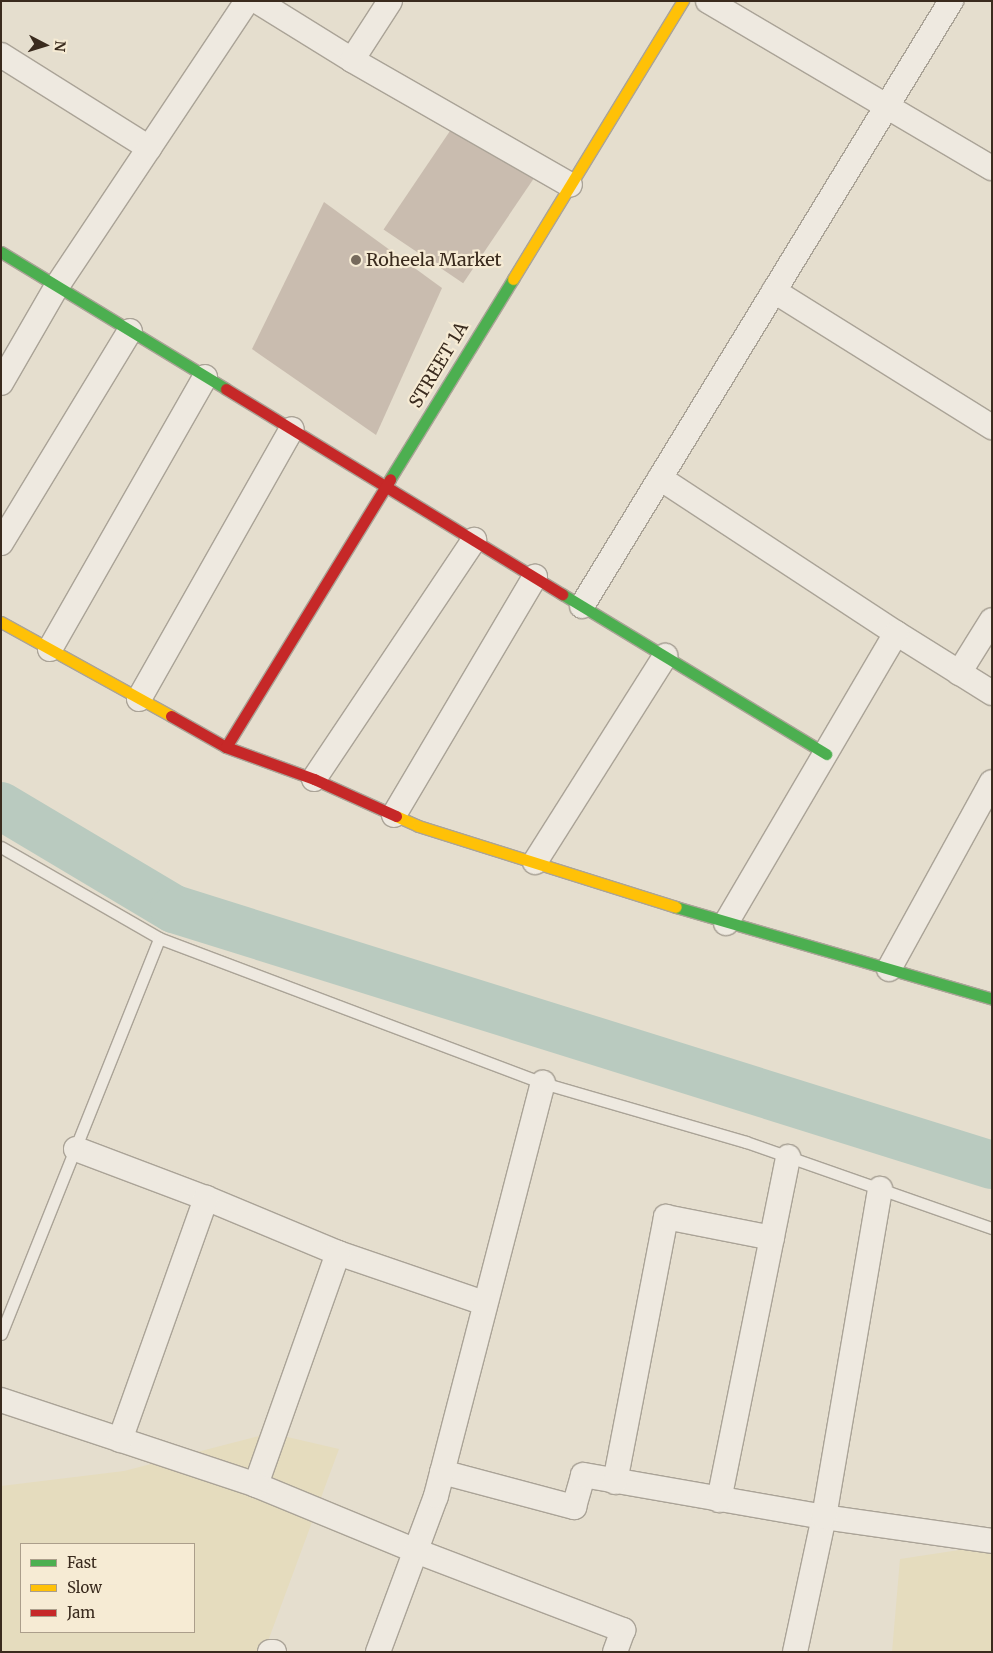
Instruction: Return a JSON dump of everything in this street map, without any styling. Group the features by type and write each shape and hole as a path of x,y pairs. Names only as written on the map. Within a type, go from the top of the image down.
{"street":[{"path":"1,383 57,286 247,1"},
{"path":"257,1 352,60 570,185"},
{"path":"352,60 390,1"},
{"name":"STREET 1A","path":"226,747 683,1"},
{"path":"708,1 992,168"},
{"path":"582,606 951,1"},
{"path":"1,55 149,148"},
{"path":"1,252 826,754"},
{"path":"774,291 992,427"},
{"path":"1,543 130,331"},
{"path":"50,650 205,377"},
{"path":"139,699 292,429"},
{"path":"660,478 896,633 992,693"},
{"path":"314,779 474,540"},
{"path":"394,814 535,577"},
{"path":"959,673 992,620"},
{"path":"1,622 226,747 314,779 418,826 726,922 992,998"},
{"path":"726,922 896,633"},
{"path":"535,862 665,656"},
{"path":"889,970 992,782"},
{"path":"378,1652 436,1496 484,1303 543,1083"},
{"path":"76,1149 206,1198 338,1253 484,1303"},
{"path":"719,1500 788,1157"},
{"path":"795,1652 824,1517 880,1188"},
{"path":"120,1440 206,1198"},
{"path":"615,1482 666,1217 772,1238"},
{"path":"256,1485 338,1253"},
{"path":"1,1400 256,1485 416,1551 623,1630 615,1652"},
{"path":"442,1472 574,1507 582,1476 824,1517 992,1541"}],"lane":[{"path":"1,847 159,938 543,1083 746,1142 992,1228"},
{"path":"1,1334 159,938"}],"shaded area":[{"path":"270,1433 339,1449 264,1652 1,1652 1,1486 124,1471"},
{"path":"992,1545 992,1652 892,1652 900,1559"}],"building":[{"path":"454,125 534,179 463,283 384,229"},
{"path":"324,202 442,288 376,435 252,349"}],"waterway":[{"path":"1,806 174,909 992,1165"}],"traffic: fast":[{"path":"1,252 226,389"},
{"path":"390,479 513,279"},
{"path":"562,594 826,754"},
{"path":"676,907 992,999"}],"traffic: slow":[{"path":"513,279 683,1"},
{"path":"1,622 171,716"},
{"path":"396,816 418,826 676,907"}],"traffic: jam":[{"path":"226,389 562,594"},
{"path":"226,747 390,479"},
{"path":"171,716 226,747 314,779 396,816"}],"place":[{"name":"Roheela Market","path":"356,260"}]}
